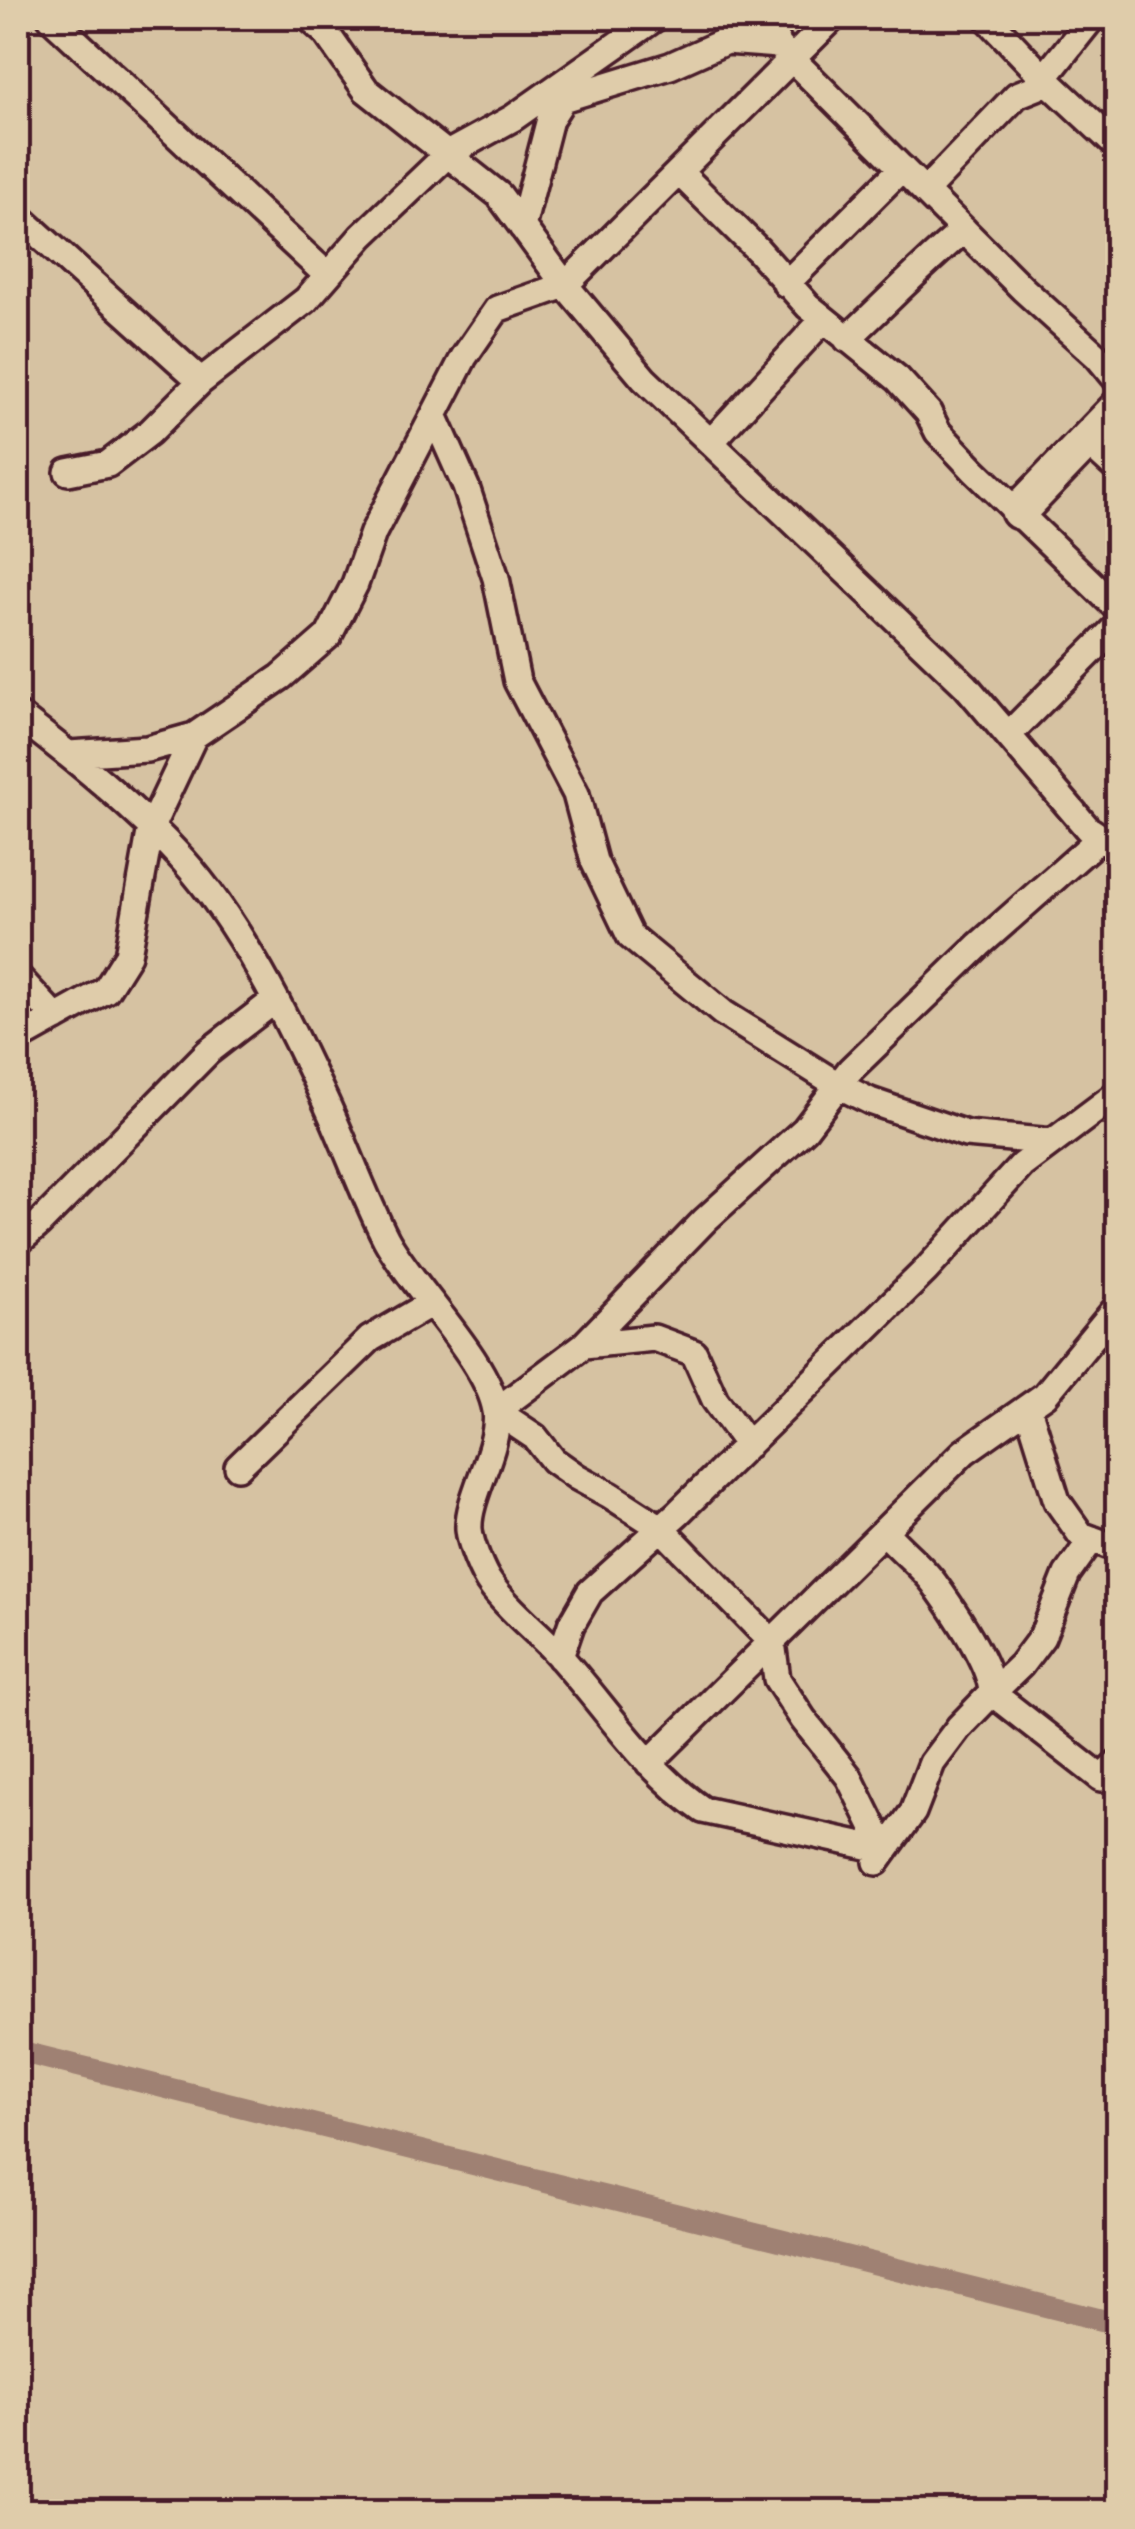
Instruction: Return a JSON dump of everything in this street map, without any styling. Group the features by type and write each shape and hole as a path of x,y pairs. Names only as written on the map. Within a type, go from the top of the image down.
{"street":[{"path":"51,18 328,275"},
{"path":"309,18 326,33 366,90 499,195 565,285 644,379 966,686 1088,829 1109,844 979,945 838,1085 804,1129 681,1244 584,1345 496,1412"},
{"path":"68,472 108,464 150,432 201,381 306,300 362,236 449,154 578,75 655,18"},
{"path":"771,18 786,53 1118,381"},
{"path":"68,754 147,749 194,736 280,677 329,635 355,584 374,533 434,415 464,357 496,309 565,285 680,173 768,80 786,53 834,18"},
{"path":"987,18 1044,79 1118,147"},
{"path":"925,191 1017,95 1038,87 1092,18"},
{"path":"529,107 670,66 726,42 786,53"},
{"path":"522,227 550,119 578,75"},
{"path":"786,284 902,168"},
{"path":"680,173 824,320 898,379 928,412 938,432 974,470 1118,608"},
{"path":"18,216 201,381"},
{"path":"847,339 894,296 912,273 964,230"},
{"path":"711,442 824,320"},
{"path":"1019,511 1118,408"},
{"path":"434,415 466,487 496,578 517,681 576,794 594,861 630,936 724,1013 870,1101 966,1134 1053,1142"},
{"path":"1086,440 1118,470"},
{"path":"1009,734 1118,624"},
{"path":"18,715 151,827 185,862 210,896 275,1000 323,1095 387,1240 477,1365 496,1412 469,1530 488,1582 560,1657 678,1793 703,1810 881,1856"},
{"path":"18,1040 106,990 128,956 151,827 194,736"},
{"path":"18,977 56,1018"},
{"path":"18,1242 208,1052 275,1000"},
{"path":"560,1657 570,1625 590,1592 748,1445 926,1270 1022,1165 1115,1097"},
{"path":"238,1467 370,1338 430,1304"},
{"path":"648,1763 964,1452 1044,1396 1118,1306"},
{"path":"584,1345 654,1338 694,1353 715,1400 748,1445"},
{"path":"1028,1408 1057,1500 1082,1536 1104,1540"},
{"path":"496,1412 535,1437 553,1460 577,1477 660,1528 772,1642 777,1680 849,1777 881,1856"},
{"path":"885,1532 933,1581 981,1657 992,1680 992,1694"},
{"path":"881,1856 913,1812 932,1763 959,1727 1021,1665 1042,1637 1067,1574 1104,1540"},
{"path":"992,1694 1101,1778 1118,1763"}],"waterway":[{"path":"18,2051 1118,2324"}]}
